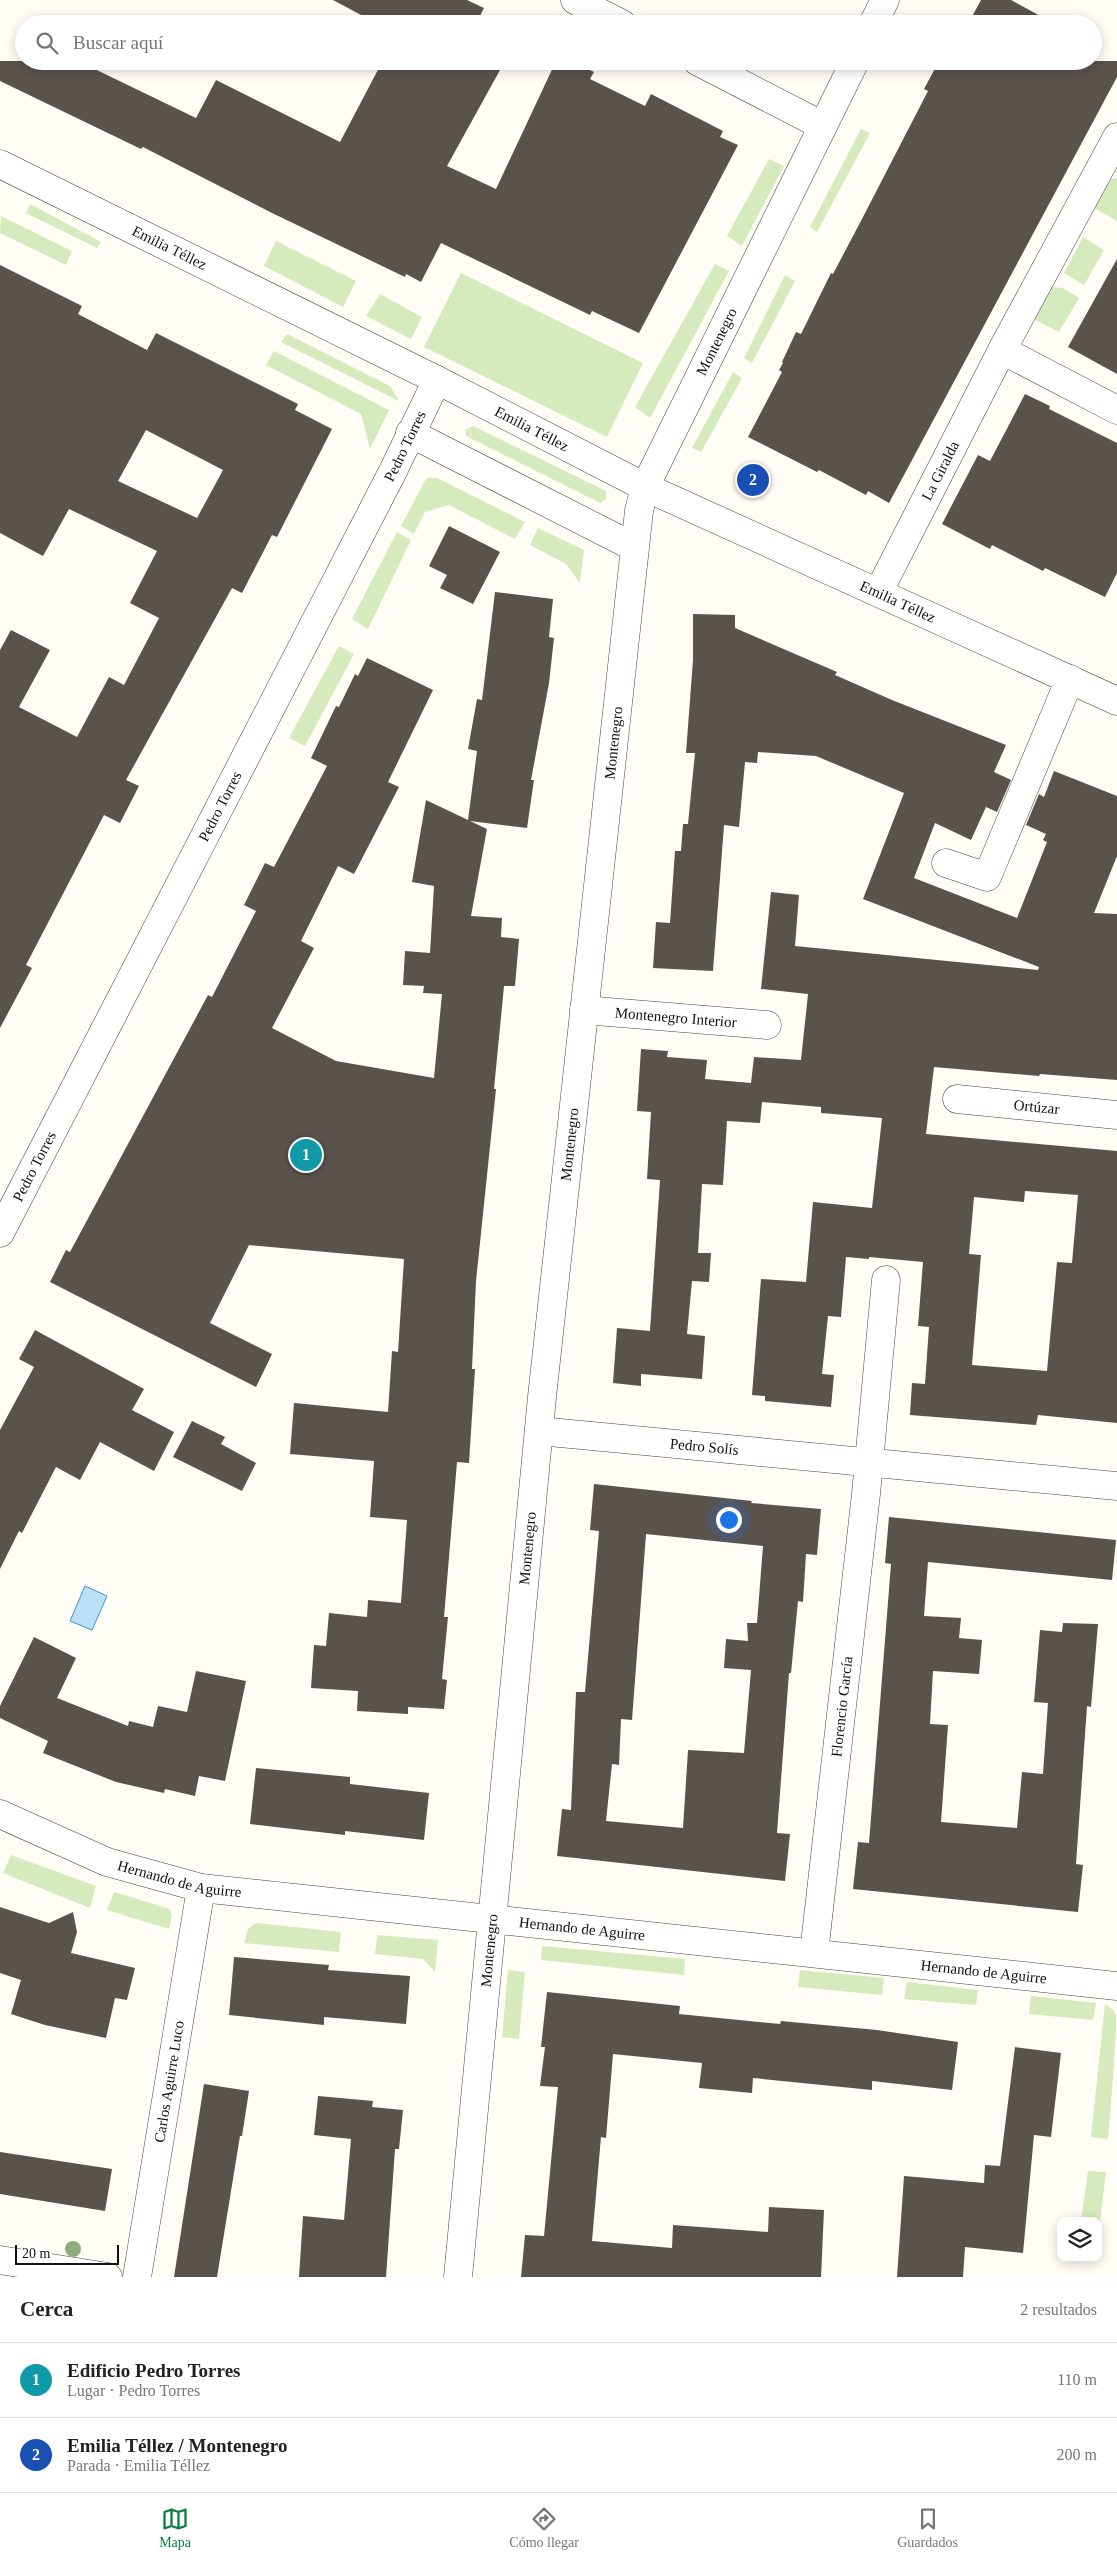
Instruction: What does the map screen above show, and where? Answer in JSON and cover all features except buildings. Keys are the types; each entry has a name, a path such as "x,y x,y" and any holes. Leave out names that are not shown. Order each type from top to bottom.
{"street":[{"path":"575,0 604,15"},
{"path":"878,15 885,0"},
{"path":"714,70 823,126"},
{"name":"Montenegro","path":"458,2277 494,1920 539,1430 634,547 645,487 851,70"},
{"name":"La Giralda","path":"879,591 1002,350 1110,165 1117,137"},
{"name":"Emilia Téllez","path":"0,164 437,380 645,487 879,591 1117,701"},
{"path":"1002,350 1117,410"},
{"name":"Pedro Torres","path":"0,1233 437,380"},
{"path":"410,433 634,547"},
{"path":"946,863 987,877 1070,679"},
{"name":"Montenegro Interior","path":"584,1010 767,1025"},
{"name":"Ortúzar","path":"957,1099 1117,1115"},
{"path":"869,1462 886,1280"},
{"name":"Pedro Solís","path":"539,1430 1117,1486"},
{"name":"Florencio García","path":"814,1953 869,1462"},
{"name":"Hernando de Aguirre","path":"0,1814 107,1862 201,1888 1117,1986"},
{"name":"Carlos Aguirre Luco","path":"137,2277 201,1888"},
{"path":"0,2260 108,2277"}],"green space":[{"path":"861,129 870,133 817,232 810,227"},
{"path":"769,159 784,166 742,246 727,236"},
{"path":"1117,178 1117,221 1094,208 1110,179"},
{"path":"30,204 101,242 97,248 26,213"},
{"path":"1,216 72,251 66,265 0,233"},
{"path":"1083,237 1104,250 1084,285 1064,273"},
{"path":"276,241 356,281 343,307 264,266"},
{"path":"715,264 729,271 650,418 635,407"},
{"path":"461,273 643,363 607,437 424,347"},
{"path":"785,275 795,281 752,363 744,358"},
{"path":"1052,287 1063,288 1079,298 1059,332 1033,319"},
{"path":"380,294 422,317 411,339 366,316"},
{"path":"287,334 390,386 399,401 281,342"},
{"path":"274,351 389,410 370,449 361,414 266,365"},
{"path":"733,372 742,378 701,452 692,448"},
{"path":"473,426 606,491 606,499 600,503 466,436 465,430"},
{"path":"437,478 525,522 515,539 449,505 425,512 414,534 401,526 426,479"},
{"path":"538,528 584,550 580,583 566,564 530,545"},
{"path":"397,532 411,540 368,629 352,619"},
{"path":"339,646 354,654 305,746 289,738"},
{"path":"11,1855 96,1886 90,1908 3,1873"},
{"path":"114,1892 170,1909 172,1917 169,1929 107,1910"},
{"path":"256,1923 341,1932 339,1952 244,1943 248,1929"},
{"path":"377,1935 438,1940 435,1972 423,1959 375,1954"},
{"path":"542,1946 685,1959 684,1975 541,1960"},
{"path":"508,1970 525,1972 519,2039 502,2037"},
{"path":"800,1970 884,1978 882,1995 798,1987"},
{"path":"907,1982 978,1990 976,2005 904,1999"},
{"path":"1031,1996 1096,2003 1093,2020 1029,2014"},
{"path":"1105,2004 1116,2015 1108,2139 1091,2137"},
{"path":"1088,2171 1106,2172 1101,2217 1082,2217"}],"water":[{"path":"85,1586 107,1596 92,1630 70,1621"}],"place":[{"name":"Emilia Téllez / Montenegro","path":"753,480"},
{"name":"Edificio Pedro Torres","path":"306,1155"}]}
